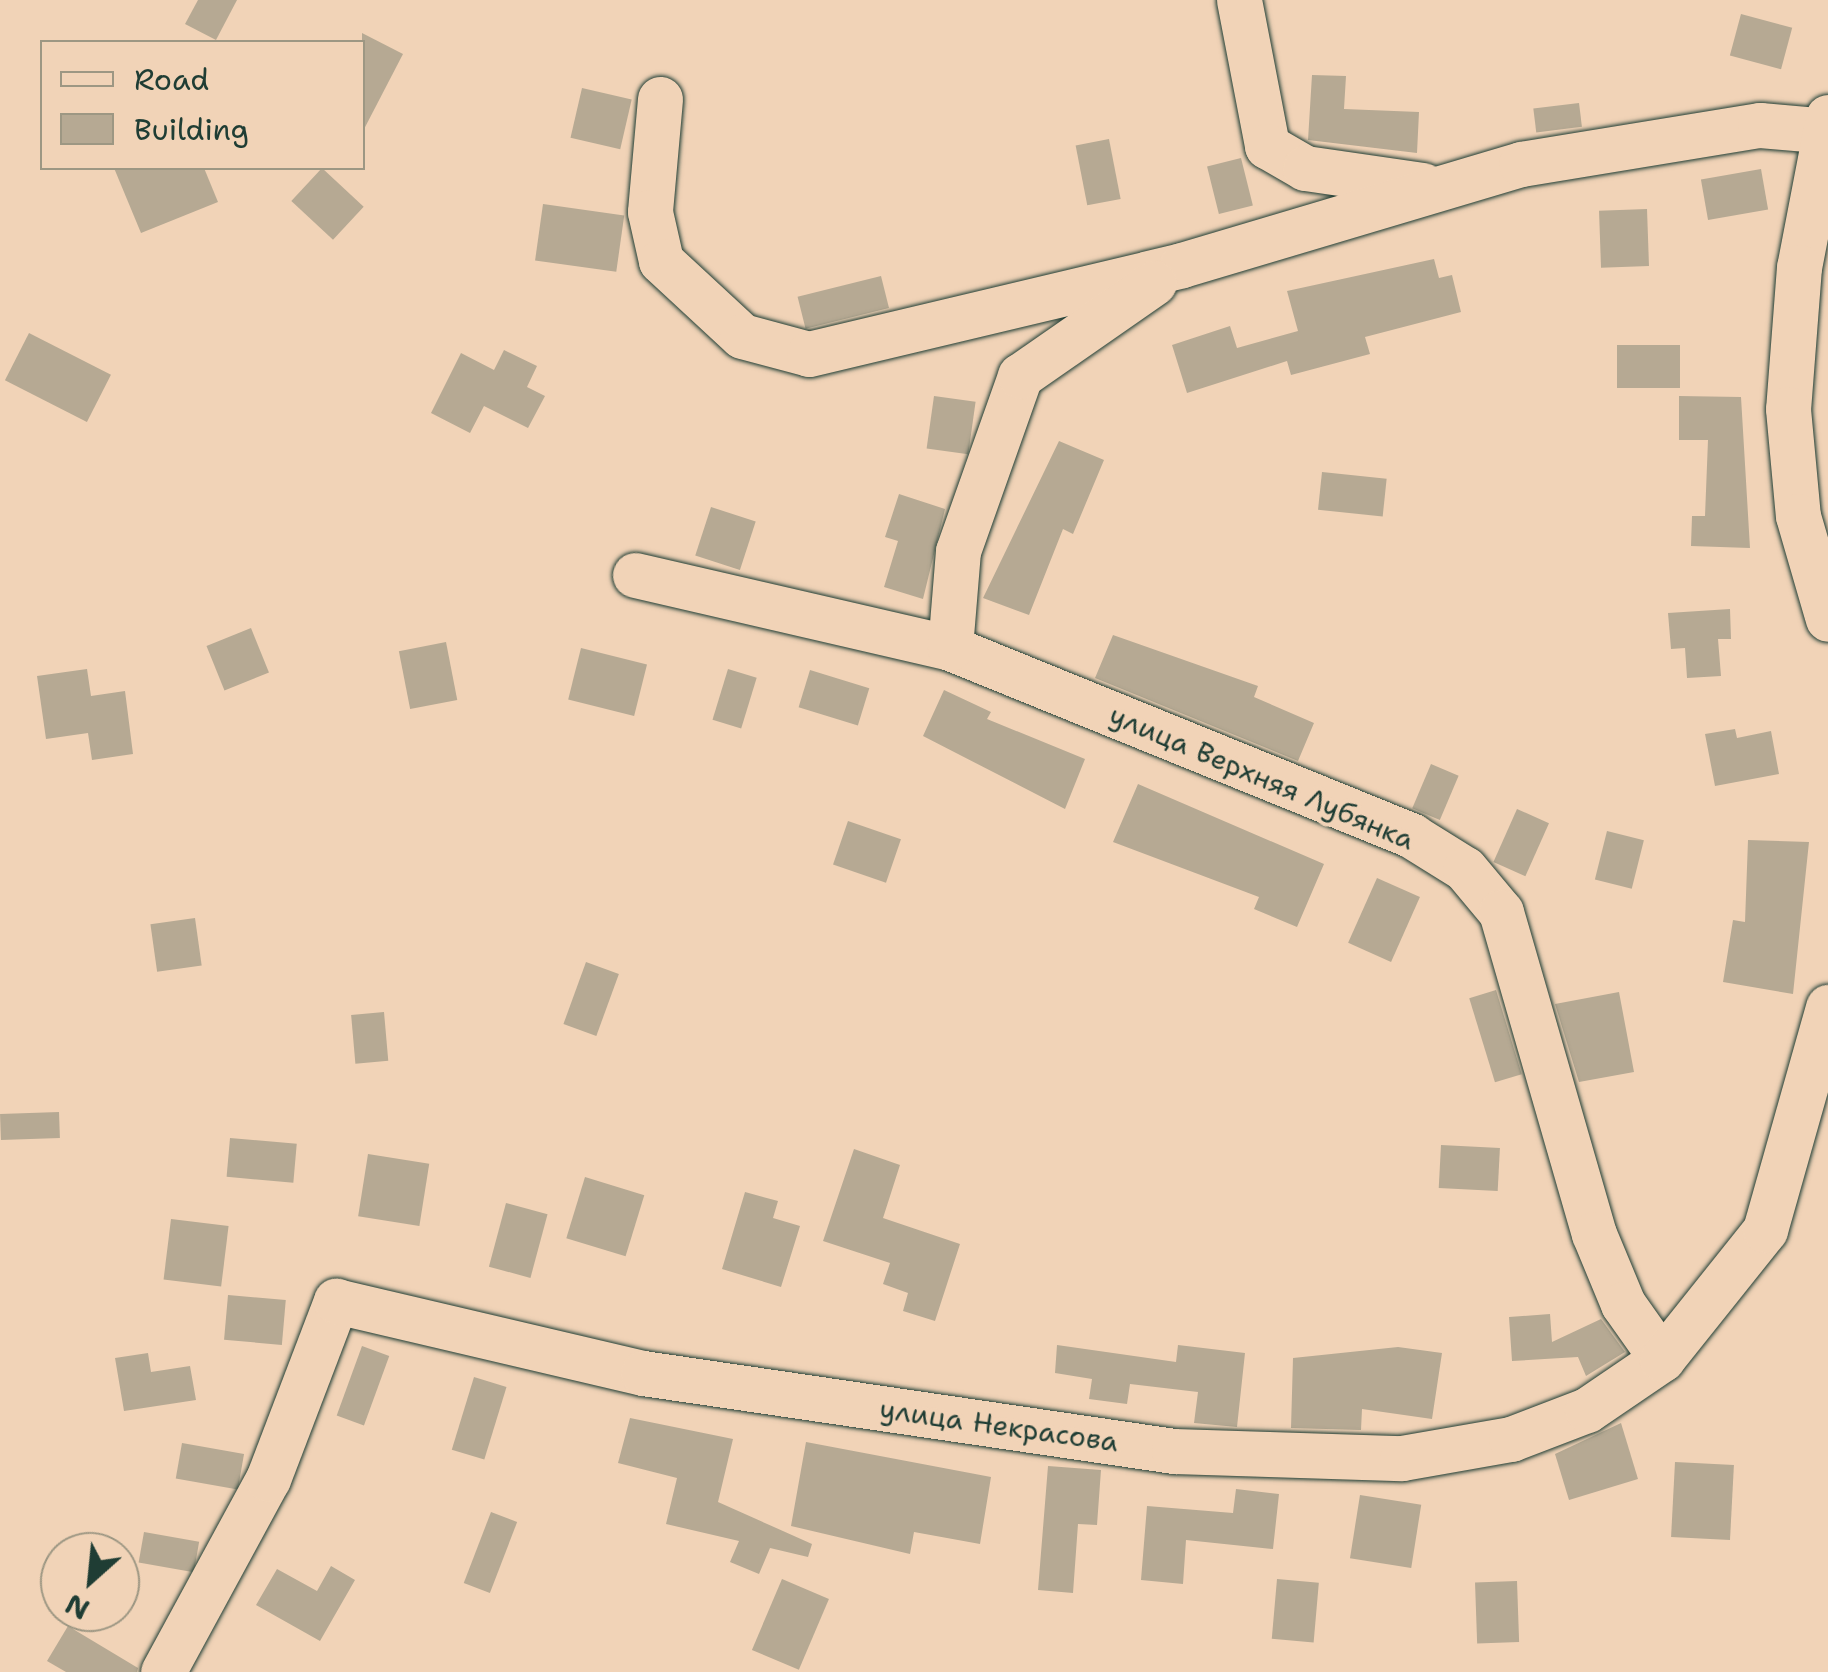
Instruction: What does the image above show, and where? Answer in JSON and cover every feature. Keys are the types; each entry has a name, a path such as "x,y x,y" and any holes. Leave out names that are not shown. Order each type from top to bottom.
{"street":[{"path":"1239,0 1259,128 1278,157 1433,187"},
{"path":"660,99 650,212 662,261 742,336 776,350 809,354 1182,265 1433,187 1760,125 1827,126 1800,267 1788,409 1798,516 1828,619"},
{"path":"950,648 958,551 1020,376 1182,265"},
{"name":"улица Верхняя Лубянка","path":"636,575 950,648 1412,836 1465,869 1501,912 1594,1234 1623,1304 1662,1359"},
{"name":"улица Некрасова","path":"163,1672 268,1480 336,1301 643,1373 1174,1450 1350,1462 1511,1439 1588,1410 1662,1359 1765,1230 1826,1021"}],"building":[{"path":"198,0 237,0 216,40 185,24"},
{"path":"1741,14 1792,28 1781,69 1730,56"},
{"path":"362,33 403,54 365,127 365,40"},
{"path":"1312,75 1346,76 1344,109 1419,112 1417,153 1308,140"},
{"path":"582,88 632,99 620,149 571,138"},
{"path":"1579,103 1582,127 1536,132 1533,109"},
{"path":"1109,139 1121,199 1087,205 1076,145"},
{"path":"1241,158 1253,206 1219,214 1207,166"},
{"path":"1761,169 1768,209 1708,220 1701,180"},
{"path":"115,170 205,170 218,202 141,233"},
{"path":"320,170 364,207 333,240 291,201"},
{"path":"543,204 624,215 616,272 535,260"},
{"path":"1647,209 1649,266 1601,268 1599,211"},
{"path":"1434,259 1439,278 1452,275 1461,312 1365,337 1370,354 1291,375 1287,361 1187,393 1172,345 1230,326 1237,348 1298,331 1287,291"},
{"path":"881,276 889,308 806,329 798,297"},
{"path":"29,333 111,375 87,422 5,380"},
{"path":"1617,345 1680,345 1680,388 1617,388"},
{"path":"504,350 537,366 527,387 545,396 528,428 484,406 470,433 431,413 461,353 494,370"},
{"path":"934,396 976,402 968,454 927,448"},
{"path":"1679,396 1741,397 1750,548 1691,546 1692,516 1705,516 1708,440 1679,440"},
{"path":"1059,441 1104,460 1073,534 1063,529 1029,615 983,598"},
{"path":"1322,472 1387,479 1383,517 1318,510"},
{"path":"899,494 945,509 923,599 884,587 898,541 885,537"},
{"path":"711,507 756,522 740,570 695,556"},
{"path":"1730,609 1731,639 1718,639 1721,676 1687,678 1685,648 1671,649 1668,613"},
{"path":"251,628 269,673 224,690 206,646"},
{"path":"1113,635 1258,686 1254,697 1314,723 1298,761 1095,678"},
{"path":"446,642 457,700 410,709 399,651"},
{"path":"581,648 647,664 634,716 568,699"},
{"path":"87,669 91,696 125,691 133,754 92,760 88,733 46,739 37,676"},
{"path":"728,669 757,678 741,728 713,720"},
{"path":"810,670 869,688 858,725 799,707"},
{"path":"944,690 991,712 987,719 1085,759 1065,809 923,736"},
{"path":"1735,729 1737,738 1771,731 1779,774 1715,786 1705,734"},
{"path":"1431,764 1459,776 1440,820 1412,808"},
{"path":"1138,784 1324,864 1297,927 1254,909 1259,897 1113,842"},
{"path":"1517,809 1549,823 1525,876 1493,862"},
{"path":"848,821 901,839 886,883 833,864"},
{"path":"1607,831 1644,840 1632,889 1595,880"},
{"path":"1748,840 1809,842 1793,994 1723,982 1733,920 1745,922"},
{"path":"1377,878 1420,897 1391,962 1348,943"},
{"path":"195,918 202,966 157,972 150,924"},
{"path":"586,962 619,974 596,1036 563,1024"},
{"path":"1496,990 1522,1074 1495,1082 1469,998"},
{"path":"1619,992 1634,1072 1579,1082 1555,1004"},
{"path":"384,1012 388,1061 355,1064 351,1015"},
{"path":"59,1112 60,1138 1,1140 0,1114"},
{"path":"230,1138 297,1144 293,1183 227,1177"},
{"path":"1441,1145 1500,1148 1498,1191 1439,1188"},
{"path":"854,1149 900,1165 883,1218 960,1244 935,1321 903,1311 908,1293 883,1284 890,1263 823,1241"},
{"path":"368,1154 429,1164 419,1226 358,1216"},
{"path":"585,1177 644,1195 626,1256 566,1238"},
{"path":"745,1192 778,1201 773,1218 800,1226 781,1287 722,1269"},
{"path":"506,1203 548,1214 530,1278 489,1267"},
{"path":"171,1219 229,1226 221,1287 164,1280"},
{"path":"228,1295 286,1300 282,1345 224,1340"},
{"path":"1550,1314 1552,1342 1601,1319 1625,1352 1586,1376 1578,1357 1512,1361 1509,1317"},
{"path":"1057,1345 1176,1362 1178,1345 1245,1353 1237,1427 1194,1423 1198,1392 1130,1384 1127,1404 1089,1399 1092,1379 1055,1373"},
{"path":"362,1346 389,1356 364,1425 337,1416"},
{"path":"1398,1347 1442,1353 1432,1419 1362,1409 1361,1430 1291,1428 1293,1358"},
{"path":"148,1353 151,1372 190,1366 196,1400 124,1411 115,1358"},
{"path":"474,1377 507,1387 484,1460 452,1450"},
{"path":"630,1418 733,1439 718,1502 812,1544 808,1557 770,1548 759,1574 730,1562 739,1541 666,1524 677,1478 618,1463"},
{"path":"1621,1423 1638,1479 1569,1500 1555,1454"},
{"path":"806,1442 991,1477 980,1544 914,1532 910,1554 791,1526"},
{"path":"182,1443 244,1454 238,1489 176,1478"},
{"path":"1675,1462 1734,1465 1730,1540 1671,1537"},
{"path":"1048,1466 1101,1470 1097,1525 1078,1524 1073,1593 1038,1590"},
{"path":"1236,1489 1279,1494 1273,1549 1186,1540 1183,1584 1141,1580 1147,1506 1233,1513"},
{"path":"1360,1495 1421,1505 1411,1568 1350,1558"},
{"path":"491,1512 517,1522 490,1593 464,1583"},
{"path":"144,1532 199,1542 194,1572 140,1563"},
{"path":"331,1566 355,1580 320,1641 256,1605 277,1569 317,1591"},
{"path":"782,1579 829,1599 799,1670 752,1650"},
{"path":"1277,1579 1319,1583 1314,1642 1272,1639"},
{"path":"1517,1581 1519,1642 1477,1643 1475,1582"},
{"path":"64,1632 78,1632 138,1668 137,1672 66,1672 47,1661"}]}
